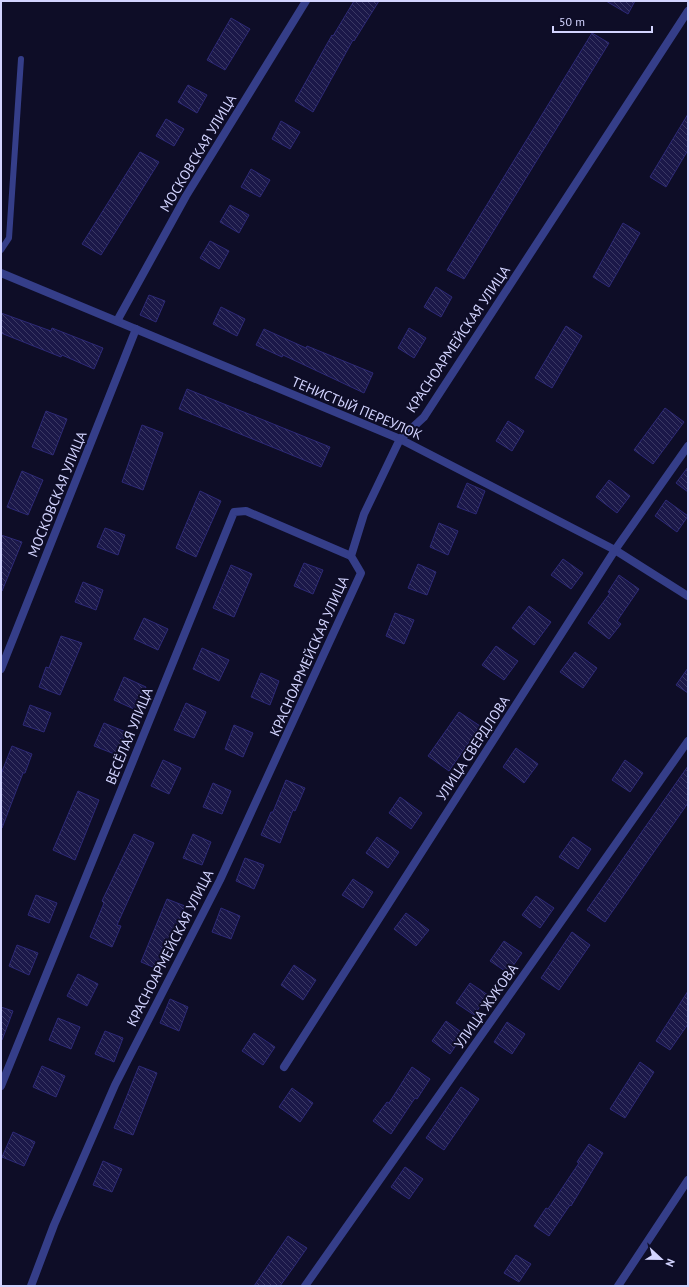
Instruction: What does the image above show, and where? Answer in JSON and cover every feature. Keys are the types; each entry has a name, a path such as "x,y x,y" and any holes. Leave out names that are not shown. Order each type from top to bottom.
{"street":[{"name":"МОСКОВСКАЯ УЛИЦА","path":"117,321 186,196 306,1"},
{"name":"КРАСНОАРМЕЙСКАЯ УЛИЦА","path":"31,1286 54,1225 115,1085 220,880 361,573 351,556 364,514 400,439 424,417 688,11"},
{"name":"ТЕНИСТЫЙ ПЕРЕУЛОК","path":"1,272 400,439 616,550 688,596"},
{"name":"МОСКОВСКАЯ УЛИЦА","path":"1,669 136,329"},
{"name":"УЛИЦА СВЕРДЛОВА","path":"284,1067 616,550 688,446"},
{"name":"ВЕСЁЛАЯ УЛИЦА","path":"1,1086 234,512 246,511 351,556"},
{"name":"УЛИЦА ЖУКОВА","path":"305,1286 688,742"},
{"path":"618,1286 688,1180"}],"lane":[{"path":"1,250 9,238 21,59"}],"building":[{"path":"354,1 379,1 354,41 353,40 313,112 295,101 332,35 333,36"},
{"path":"606,1 635,1 628,14"},
{"path":"231,18 250,29 225,70 207,60"},
{"path":"592,33 609,43 464,279 447,270"},
{"path":"188,85 207,95 197,113 178,102"},
{"path":"688,114 688,150 666,187 650,177"},
{"path":"166,119 184,129 174,146 156,136"},
{"path":"281,121 300,132 290,149 272,139"},
{"path":"140,152 159,162 101,255 82,244"},
{"path":"251,169 270,180 260,197 241,187"},
{"path":"230,205 249,215 239,233 220,222"},
{"path":"623,223 640,233 609,287 593,277"},
{"path":"210,241 229,251 219,269 200,258"},
{"path":"436,287 452,297 441,317 424,307"},
{"path":"149,295 165,301 156,322 140,315"},
{"path":"221,307 245,319 237,336 213,324"},
{"path":"1,313 51,331 52,328 103,348 94,369 62,355 61,357 1,333"},
{"path":"566,326 582,336 552,388 535,378"},
{"path":"409,328 426,338 414,358 398,348"},
{"path":"264,329 306,348 307,346 373,373 364,393 283,355 282,357 256,345"},
{"path":"187,389 330,447 321,467 179,409"},
{"path":"665,408 684,422 653,464 634,450"},
{"path":"46,411 67,419 53,455 32,447"},
{"path":"508,421 524,431 512,451 496,441"},
{"path":"142,425 163,433 143,490 122,482"},
{"path":"688,467 688,492 676,483"},
{"path":"22,471 43,480 28,515 7,507"},
{"path":"609,480 630,496 617,513 596,497"},
{"path":"467,483 485,491 476,514 457,507"},
{"path":"200,491 221,501 196,557 176,548"},
{"path":"666,500 688,516 677,532 655,516"},
{"path":"439,523 458,531 448,555 430,547"},
{"path":"105,528 125,535 118,555 97,547"},
{"path":"1,535 22,542 2,591 1,591"},
{"path":"563,559 583,573 571,589 551,575"},
{"path":"304,563 323,570 313,594 294,586"},
{"path":"418,564 436,572 427,595 408,588"},
{"path":"231,565 252,574 234,617 213,608"},
{"path":"619,575 639,589 617,621 621,624 609,639 588,623 610,593 608,592"},
{"path":"83,582 103,590 96,610 75,602"},
{"path":"529,606 551,622 534,645 512,628"},
{"path":"395,613 414,620 404,644 386,636"},
{"path":"144,618 168,629 158,650 134,639"},
{"path":"61,636 82,643 60,695 39,687 46,667 49,668"},
{"path":"496,646 518,661 504,680 482,665"},
{"path":"202,648 229,660 219,681 193,669"},
{"path":"575,652 597,668 583,688 560,672"},
{"path":"688,668 688,693 676,685"},
{"path":"261,673 279,681 270,705 251,697"},
{"path":"124,677 146,687 136,710 114,700"},
{"path":"186,703 206,712 194,738 174,730"},
{"path":"30,705 51,713 44,732 23,725"},
{"path":"459,712 480,726 449,771 428,756"},
{"path":"104,723 126,732 117,755 94,746"},
{"path":"234,725 253,733 243,757 225,749"},
{"path":"12,746 32,754 25,773 23,773 2,828 1,774"},
{"path":"516,748 538,764 524,783 503,767"},
{"path":"163,760 181,768 169,794 151,786"},
{"path":"625,760 643,773 630,792 612,780"},
{"path":"688,766 688,803 605,922 587,910"},
{"path":"286,780 305,788 295,811 293,810 280,843 261,835 271,812 273,812"},
{"path":"213,783 231,791 222,814 203,807"},
{"path":"78,791 99,800 75,860 53,850"},
{"path":"400,797 422,813 411,829 389,813"},
{"path":"134,834 154,843 117,925 121,926 112,947 90,937 104,903 102,901"},
{"path":"193,834 211,842 202,865 183,858"},
{"path":"377,837 399,852 388,868 366,853"},
{"path":"573,837 591,849 578,869 559,857"},
{"path":"245,858 264,865 254,889 236,881"},
{"path":"353,879 373,892 363,908 342,895"},
{"path":"36,895 57,903 49,923 28,915"},
{"path":"536,896 554,908 540,928 522,915"},
{"path":"167,899 185,906 160,970 141,962"},
{"path":"221,908 240,916 231,939 212,932"},
{"path":"406,913 429,930 416,946 394,929"},
{"path":"572,932 590,945 559,990 541,978"},
{"path":"504,941 522,953 508,973 490,961"},
{"path":"17,945 38,953 29,975 9,966"},
{"path":"294,965 316,980 303,1000 281,985"},
{"path":"78,974 98,984 87,1006 67,996"},
{"path":"470,983 488,995 474,1015 456,1003"},
{"path":"688,991 688,1024 670,1050 656,1041"},
{"path":"170,999 188,1007 179,1031 160,1023"},
{"path":"1,1007 13,1011 2,1040 1,1040"},
{"path":"58,1018 80,1027 71,1049 49,1040"},
{"path":"446,1021 464,1034 450,1054 432,1041"},
{"path":"507,1022 525,1034 512,1054 494,1042"},
{"path":"105,1031 123,1038 114,1062 95,1054"},
{"path":"254,1033 275,1047 263,1065 242,1051"},
{"path":"640,1062 654,1072 625,1118 610,1109"},
{"path":"42,1066 65,1076 56,1097 33,1087"},
{"path":"139,1066 157,1073 133,1135 114,1128"},
{"path":"412,1067 430,1079 417,1099 415,1098 391,1134 373,1121 387,1102 389,1103"},
{"path":"461,1087 479,1099 444,1150 426,1138"},
{"path":"292,1088 313,1103 300,1122 279,1107"},
{"path":"13,1132 35,1142 24,1166 2,1157"},
{"path":"589,1144 603,1153 571,1206 570,1205 549,1236 534,1226 546,1208 548,1209 579,1163 577,1162"},
{"path":"103,1161 122,1169 112,1192 93,1185"},
{"path":"405,1167 423,1179 409,1199 391,1187"},
{"path":"288,1236 307,1248 280,1286 254,1286"},
{"path":"516,1255 531,1264 519,1282 504,1273"}]}
